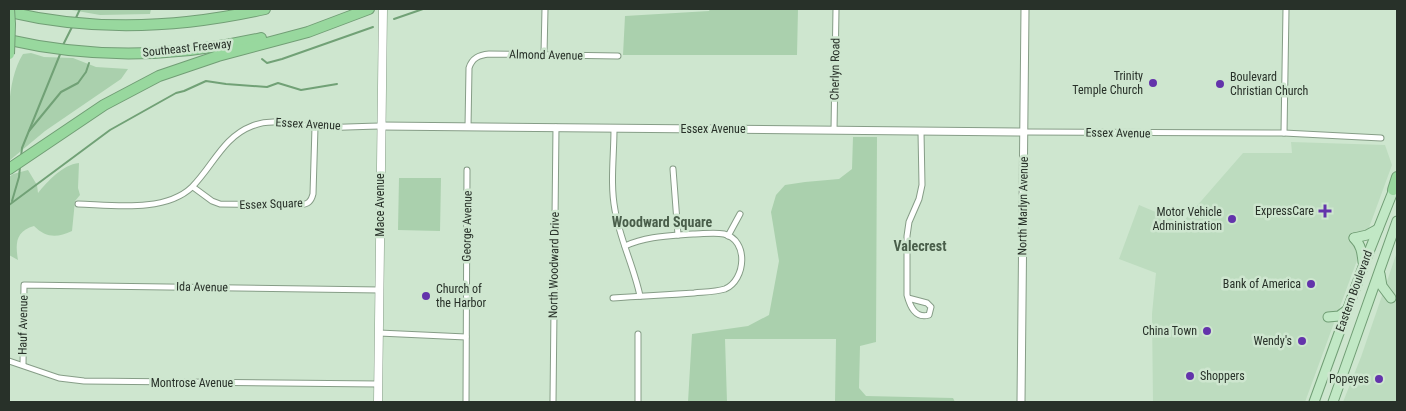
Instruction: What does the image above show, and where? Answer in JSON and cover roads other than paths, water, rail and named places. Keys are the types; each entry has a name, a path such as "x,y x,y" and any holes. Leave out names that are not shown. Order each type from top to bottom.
{"highway":[{"name":"Southeast Freeway","path":"9,10 52,21 137,26 191,22 265,9"},
{"name":"Southeast Freeway","path":"9,40 40,47 83,52 166,52 223,46 307,26 361,9"},
{"path":"9,169 104,105 159,76 218,56 308,32 369,9"},
{"path":"9,10 9,54"},
{"path":"1395,186 1397,177"}],"main road":[{"name":"Mace Avenue","path":"378,402 383,9"},
{"name":"Eastern Boulevard","path":"1314,402 1363,267 1395,186"},
{"name":"Eastern Boulevard","path":"1333,402 1397,225"},
{"path":"1363,267 1362,250 1354,238 1368,235 1378,229"},
{"path":"1368,306 1378,298 1391,298 1382,286 1379,272"},
{"path":"1328,317 1344,314 1348,308"}],"street":[{"path":"544,54 545,9"},
{"name":"Cherlyn Road","path":"834,130 836,9"},
{"name":"North Marlyn Avenue","path":"1021,402 1025,9"},
{"path":"1284,133 1286,9"},
{"name":"Almond Avenue","path":"468,127 470,68 476,58 489,54 618,56"},
{"name":"Essex Avenue","path":"78,204 152,205 172,199 192,186 228,141 247,128 263,122 315,127 1284,133 1381,138"},
{"name":"Essex Square","path":"192,186 212,201 220,204 308,204 313,194 315,127"},
{"name":"North Woodward Drive","path":"553,402 556,127"},
{"path":"614,129 614,201 618,226 635,274 640,296"},
{"path":"908,298 927,303 931,306 929,315 918,315 912,308 908,298 907,236 909,222 919,199 922,185 921,132"},
{"path":"673,169 678,235"},
{"name":"George Avenue","path":"466,402 467,170"},
{"path":"728,236 740,214"},
{"path":"614,298 724,289 730,286 739,273 742,261 738,246 728,236 717,234 650,238 625,246"},
{"name":"Ida Avenue","path":"24,285 380,290"},
{"name":"Hauf Avenue","path":"22,365 24,285"},
{"path":"379,333 466,337"},
{"path":"638,334 638,402"},
{"name":"Montrose Avenue","path":"9,360 59,378 84,382 378,384"}],"waterway":[{"path":"75,20 80,9"},
{"path":"394,19 423,9"},
{"path":"63,45 72,27"},
{"path":"262,59 267,63 282,59 373,27"},
{"path":"21,157 22,148 61,52"},
{"path":"29,131 61,92 78,83 86,72 89,63"},
{"path":"9,205 110,130 176,93 206,81 267,87 278,83 301,90 337,84"},
{"path":"12,201 20,167"}],"place":[{"name":"Trinity Temple Church","path":"1153,83"},
{"name":"Boulevard Christian Church","path":"1220,84"},
{"name":"ExpressCare","path":"1325,211"},
{"name":"Motor Vehicle Administration","path":"1232,219"},
{"name":"Bank of America","path":"1311,284"},
{"name":"Church of the Harbor","path":"426,296"},
{"name":"China Town","path":"1207,331"},
{"name":"Wendy's","path":"1302,341"},
{"name":"Shoppers","path":"1190,376"},
{"name":"Popeyes","path":"1379,379"}],"district":[{"name":"Woodward Square","path":"662,222"},
{"name":"Valecrest","path":"920,246"}]}
